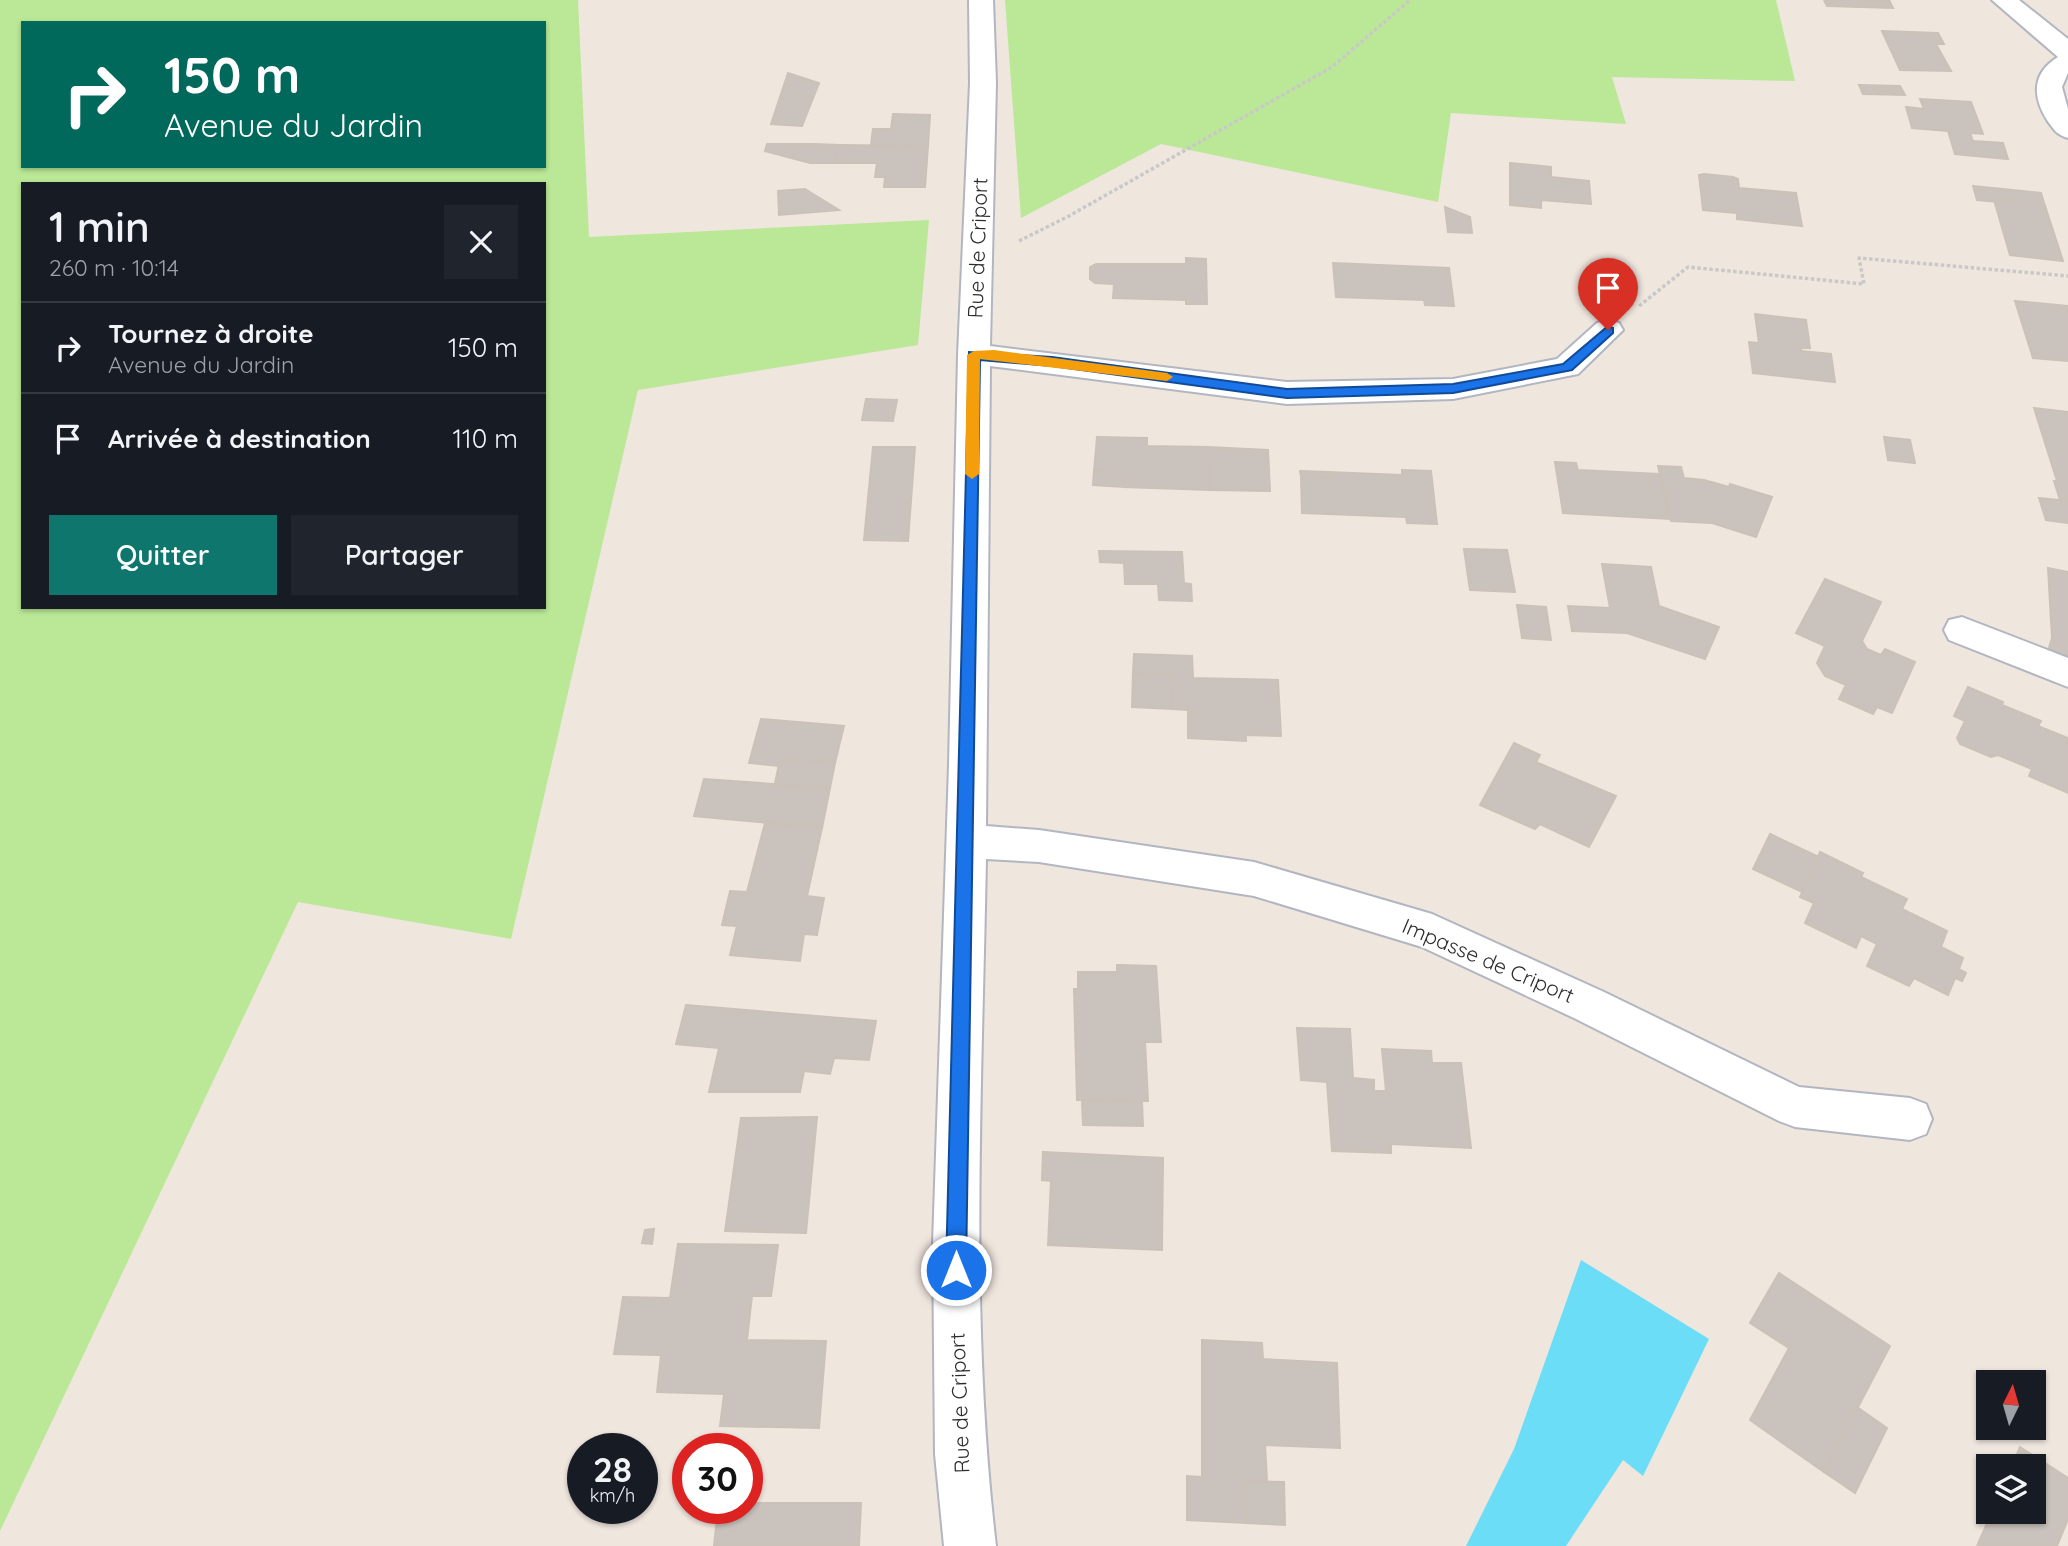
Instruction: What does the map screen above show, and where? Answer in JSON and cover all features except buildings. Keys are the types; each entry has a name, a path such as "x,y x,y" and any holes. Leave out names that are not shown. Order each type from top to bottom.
{"street":[{"name":"Rue de Criport","path":"970,1546 960,1454 956,1244 974,355 983,83 981,0"},
{"path":"2004,0 2068,52"},
{"path":"2068,62 2054,72 2049,92 2059,119 2068,130"},
{"path":"974,355 1052,362 1287,393 1453,389 1567,367 1608,330"},
{"path":"1962,630 2068,673"},
{"name":"Impasse de Criport","path":"966,841 1039,846 1255,879 1432,932 1589,1005 1795,1107 1910,1119"}],"path":[{"path":"978,262 1069,216 1332,67 1410,0"},
{"path":"1608,330 1688,267 1864,284 1859,258 2068,276"}],"green space":[{"path":"0,0 578,0 589,237 929,220 918,345 638,390 511,939 298,902 0,1531"},
{"path":"1005,0 1776,0 1795,81 1612,77 1626,124 1451,113 1438,202 1161,144 1021,218"}],"water":[{"path":"1581,1260 1709,1339 1643,1476 1623,1460 1566,1546 1466,1546 1514,1449"}],"slow traffic":[{"path":"972,474 974,355 994,355 1167,377"}],"route":[{"path":"956,1270 974,355 1052,362 1287,393 1453,389 1567,367 1608,330"}]}
